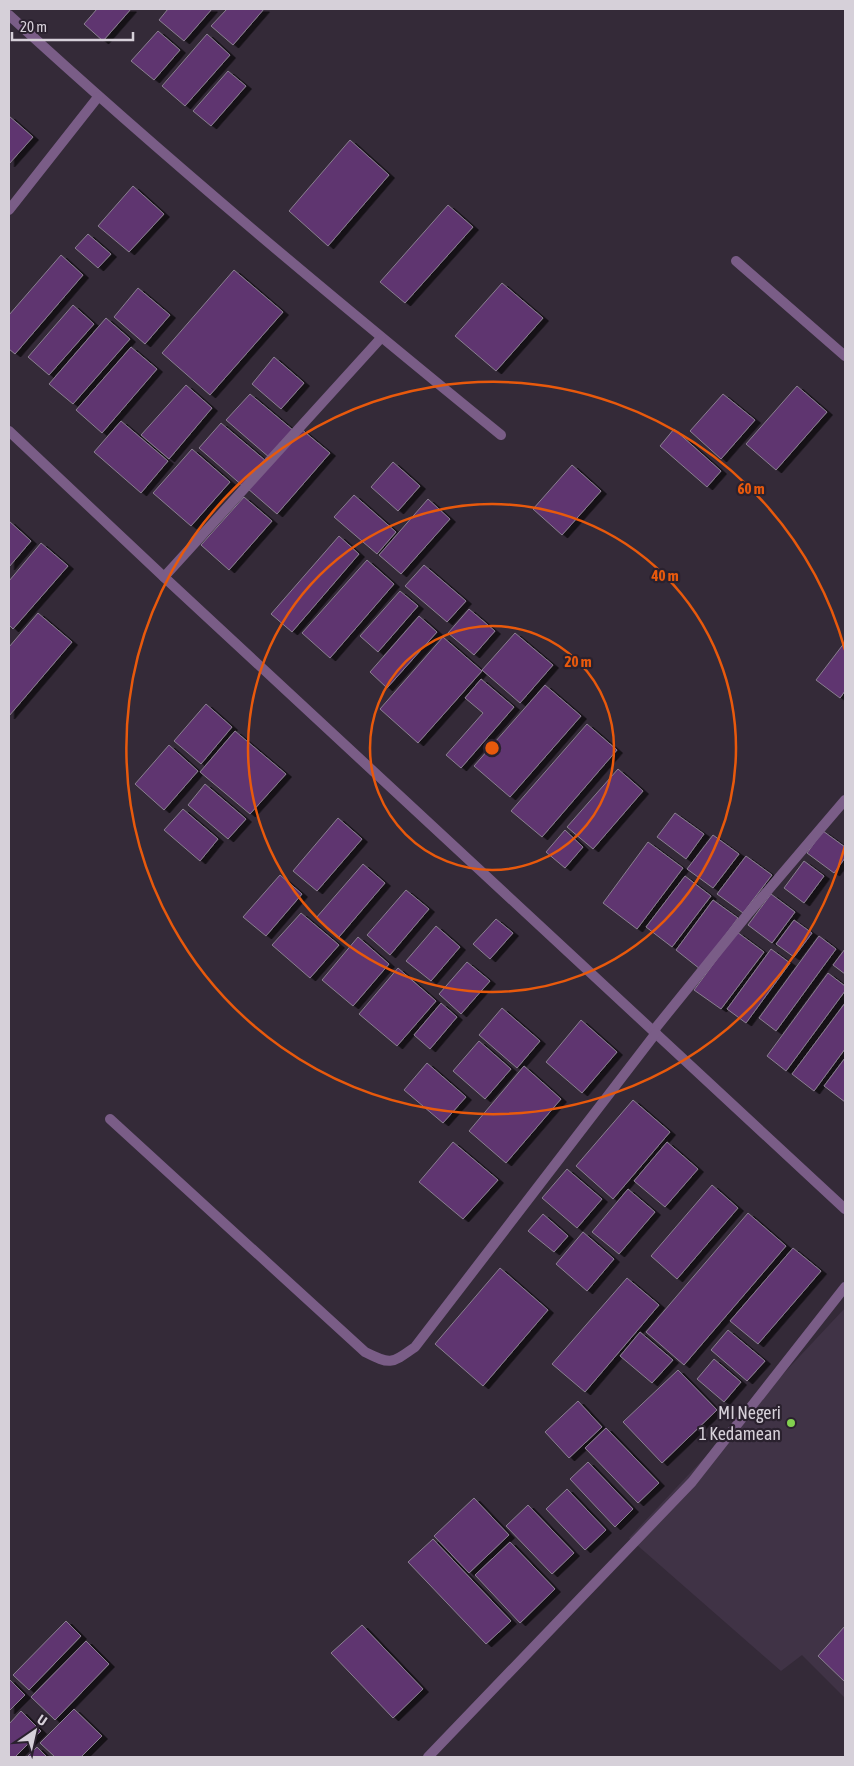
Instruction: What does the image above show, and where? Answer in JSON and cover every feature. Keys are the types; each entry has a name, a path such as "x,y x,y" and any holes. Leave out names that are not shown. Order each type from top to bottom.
{"street":[{"path":"9,15 98,97 381,338 501,436"},
{"path":"9,210 98,97"},
{"path":"736,261 845,356"},
{"path":"164,577 381,338"},
{"path":"9,430 164,577 845,1209"},
{"path":"110,1119 365,1352 384,1361 395,1361 415,1347 655,1032 753,908 845,800"},
{"path":"428,1757 692,1482 845,1287"}],"shaded area":[{"name":"MI Negeri 1 Kedamean","path":"845,1308 845,1698 802,1655 781,1671 629,1538"}],"building":[{"path":"97,9 131,9 103,41 84,24"},
{"path":"168,9 212,9 184,41 159,20"},
{"path":"227,9 264,9 233,45 211,26"},
{"path":"158,31 180,50 154,80 131,61"},
{"path":"207,34 230,55 185,106 162,86"},
{"path":"228,71 246,86 211,126 193,111"},
{"path":"9,116 33,137 9,164"},
{"path":"350,140 389,175 328,246 289,211"},
{"path":"133,186 164,214 129,252 98,226"},
{"path":"448,205 473,227 405,303 380,282"},
{"path":"88,234 111,254 98,268 75,248"},
{"path":"61,255 83,275 15,354 9,349 9,315"},
{"path":"234,270 283,312 210,395 162,353"},
{"path":"502,283 543,318 496,371 455,336"},
{"path":"138,288 170,315 145,344 114,317"},
{"path":"73,305 94,324 49,375 28,357"},
{"path":"106,318 130,339 73,404 49,384"},
{"path":"131,347 157,369 102,433 76,410"},
{"path":"274,357 304,383 281,409 252,384"},
{"path":"186,385 212,408 169,459 141,435"},
{"path":"797,386 827,412 776,470 746,444"},
{"path":"250,394 294,431 270,458 226,420"},
{"path":"723,394 755,420 721,459 690,431"},
{"path":"121,421 168,461 141,493 94,452"},
{"path":"221,423 266,461 244,487 199,448"},
{"path":"300,428 330,453 277,514 247,488"},
{"path":"674,429 721,471 707,487 660,446"},
{"path":"192,449 230,482 191,526 153,493"},
{"path":"393,462 420,486 398,511 371,487"},
{"path":"572,465 601,491 562,535 533,509"},
{"path":"354,495 396,532 377,554 334,517"},
{"path":"244,497 272,521 229,570 201,545"},
{"path":"428,499 450,519 401,574 379,555"},
{"path":"9,521 31,541 9,567"},
{"path":"339,536 359,554 292,632 271,614"},
{"path":"41,543 68,566 13,629 9,625 9,581"},
{"path":"367,560 394,584 330,658 302,633"},
{"path":"424,565 466,601 447,622 405,586"},
{"path":"400,591 418,606 378,652 360,636"},
{"path":"469,609 495,631 474,655 448,633"},
{"path":"38,613 72,642 9,716 9,647"},
{"path":"419,616 437,632 387,688 370,672"},
{"path":"515,633 553,665 520,703 482,670"},
{"path":"443,637 482,671 418,743 380,709"},
{"path":"845,642 845,691 840,698 816,680"},
{"path":"481,679 514,707 461,768 446,755 483,713 465,698"},
{"path":"545,685 581,716 510,797 474,766"},
{"path":"206,704 232,727 201,764 174,741"},
{"path":"587,724 617,750 542,837 511,811"},
{"path":"235,731 286,774 250,814 200,772"},
{"path":"169,745 198,771 164,810 135,784"},
{"path":"618,769 643,791 593,849 567,827"},
{"path":"205,784 246,819 228,839 188,805"},
{"path":"183,809 218,839 200,861 164,830"},
{"path":"675,813 704,834 686,859 657,837"},
{"path":"338,818 362,839 317,891 293,871"},
{"path":"565,830 583,847 565,868 546,852"},
{"path":"823,831 845,847 845,858 834,873 807,853"},
{"path":"713,835 739,854 713,888 687,869"},
{"path":"648,842 683,868 637,929 603,903"},
{"path":"746,856 772,875 743,913 717,894"},
{"path":"804,861 824,876 804,903 784,888"},
{"path":"363,864 385,883 339,937 316,918"},
{"path":"280,875 302,894 266,936 243,917"},
{"path":"685,876 711,896 672,947 646,927"},
{"path":"406,890 429,909 390,955 367,935"},
{"path":"771,894 795,912 772,943 748,925"},
{"path":"713,900 738,918 700,969 676,950"},
{"path":"301,913 339,945 310,978 272,945"},
{"path":"496,919 513,933 490,959 473,944"},
{"path":"794,920 812,933 794,957 776,944"},
{"path":"436,926 460,947 431,981 406,961"},
{"path":"737,932 764,952 721,1009 694,990"},
{"path":"819,936 836,949 776,1031 759,1018"},
{"path":"358,937 389,964 353,1006 322,980"},
{"path":"771,949 790,963 746,1023 727,1009"},
{"path":"845,949 845,974 833,965"},
{"path":"467,962 490,981 461,1014 439,994"},
{"path":"398,968 436,1001 397,1046 359,1014"},
{"path":"828,973 845,986 845,991 786,1071 767,1056"},
{"path":"441,1003 457,1017 430,1049 414,1035"},
{"path":"845,1003 845,1049 814,1091 792,1074"},
{"path":"502,1008 540,1041 517,1068 479,1035"},
{"path":"581,1020 617,1052 582,1093 546,1062"},
{"path":"479,1041 511,1069 485,1099 453,1071"},
{"path":"845,1058 845,1102 824,1086"},
{"path":"427,1063 466,1097 443,1123 404,1090"},
{"path":"524,1066 561,1099 506,1163 469,1131"},
{"path":"633,1100 670,1132 613,1199 576,1166"},
{"path":"453,1142 498,1180 463,1219 419,1182"},
{"path":"667,1142 698,1169 665,1207 634,1181"},
{"path":"567,1169 602,1199 577,1228 542,1198"},
{"path":"712,1185 738,1208 677,1279 651,1256"},
{"path":"628,1189 655,1212 619,1254 592,1232"},
{"path":"748,1213 786,1246 684,1365 646,1332"},
{"path":"543,1214 568,1236 554,1252 528,1231"},
{"path":"583,1232 614,1259 587,1291 556,1264"},
{"path":"793,1248 821,1271 758,1344 730,1321"},
{"path":"500,1268 548,1310 483,1386 435,1344"},
{"path":"627,1278 659,1305 585,1392 552,1364"},
{"path":"728,1330 765,1361 747,1381 711,1350"},
{"path":"640,1332 673,1360 652,1383 620,1356"},
{"path":"714,1359 741,1382 724,1402 697,1379"},
{"path":"678,1370 717,1410 662,1463 623,1422"},
{"path":"578,1401 602,1427 569,1458 545,1432"},
{"path":"606,1428 659,1483 638,1503 585,1448"},
{"path":"588,1462 633,1509 615,1527 570,1479"},
{"path":"567,1489 606,1530 585,1550 546,1509"},
{"path":"474,1498 509,1535 469,1573 434,1536"},
{"path":"528,1505 574,1553 552,1574 506,1526"},
{"path":"433,1539 511,1621 486,1644 408,1562"},
{"path":"510,1542 555,1589 520,1623 475,1575"},
{"path":"66,1621 81,1636 29,1690 13,1675"},
{"path":"362,1625 423,1689 393,1718 331,1653"},
{"path":"845,1626 845,1682 818,1656"},
{"path":"86,1641 109,1664 55,1720 31,1697"},
{"path":"9,1679 25,1695 9,1711"},
{"path":"74,1709 102,1736 81,1757 55,1757 40,1743"},
{"path":"21,1711 41,1731 15,1757 9,1757 9,1724"},
{"path":"37,1747 47,1757 27,1757"}],"place":[{"name":"MI Negeri 1 Kedamean","path":"791,1423"}]}
